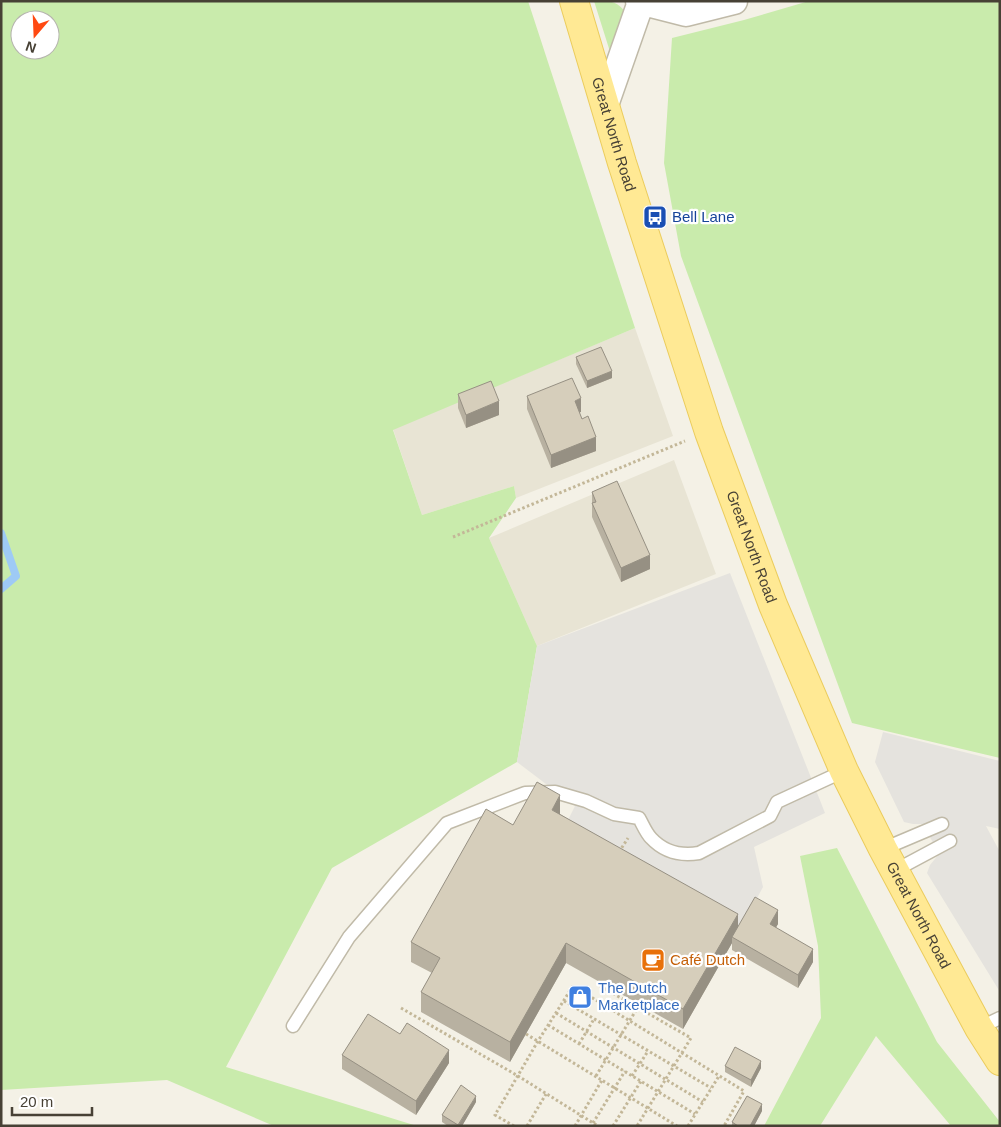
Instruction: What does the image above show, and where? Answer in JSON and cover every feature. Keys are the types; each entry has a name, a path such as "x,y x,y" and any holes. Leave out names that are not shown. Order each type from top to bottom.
{"main road":[{"name":"Great North Road","path":"574,1 622,163 709,432 773,605 844,771 888,860 989,1023 1000,1061"}],"street":[{"path":"605,105 640,1 686,13 734,1"}],"lane":[{"path":"293,1026 349,937 447,823 525,793 555,792 586,801 614,814 639,818 650,838 670,851 687,855 698,853 770,816 777,802 844,771"},
{"path":"888,860 942,824"},
{"path":"888,860 950,841"}],"path":[{"path":"453,537 709,432"},
{"path":"617,856 639,818"},
{"path":"514,1126 495,1114 573,986 744,1091 724,1126"},
{"path":"600,986 691,1038 637,1126"},
{"path":"564,1001 711,1088"},
{"path":"596,1076 638,1007"},
{"path":"401,1008 518,1076 598,1126"},
{"path":"556,1013 703,1102"},
{"path":"579,1044 594,1019"},
{"path":"548,1025 695,1114"},
{"path":"526,1034 678,1126"},
{"path":"632,1076 648,1051"},
{"path":"593,1123 625,1071"},
{"path":"688,1126 719,1076"},
{"path":"575,1126 602,1080"},
{"path":"613,1126 641,1081"},
{"path":"527,1126 546,1094"}],"shaded area":[{"path":"635,328 673,436 516,498 514,486 422,515 393,429"},
{"path":"674,460 716,574 537,646 489,538"},
{"path":"730,573 825,813 754,847 763,887 738,934 561,834 575,806 517,762 537,646"},
{"path":"883,732 1000,761 1000,829 986,826 1000,852 1000,992 927,873 930,865 939,854 923,824 904,822 875,762"}],"green space":[{"path":"1,1 528,1 635,328 393,430 422,515 514,486 516,498 489,538 537,646 517,762 332,868 226,1067 417,1126 274,1126 167,1080 1,1090"},
{"path":"594,1 616,3 626,13 612,58"},
{"path":"809,1 1000,1 1000,758 852,723 681,256 664,163 672,38"},
{"path":"837,848 937,1042 1000,1122 1000,1126 951,1126 876,1036 820,1126 764,1126 821,1018 818,946 800,856"}],"building":[{"path":"601,347 612,371 587,381 576,357"},
{"path":"572,378 581,398 575,401 582,419 588,416 596,437 551,455 527,396"},
{"path":"491,381 499,401 466,415 458,394"},
{"path":"617,481 650,555 621,568 592,503 596,502 592,492"},
{"path":"537,782 560,795 552,810 738,914 683,1009 566,943 510,1042 421,992 440,958 411,942 486,809 513,825"},
{"path":"755,897 778,910 770,924 813,949 798,975 732,937"},
{"path":"368,1014 400,1034 407,1023 449,1050 416,1101 342,1055"},
{"path":"735,1047 761,1061 751,1080 725,1066"},
{"path":"461,1085 476,1096 458,1125 442,1115"},
{"path":"747,1096 762,1104 750,1126 738,1126 732,1122"}],"waterway":[{"path":"1,533 16,576 1,589"}],"place":[{"name":"Bell Lane","path":"655,217"},
{"name":"Café Dutch","path":"653,960"},
{"name":"The Dutch Marketplace","path":"580,997"}]}
